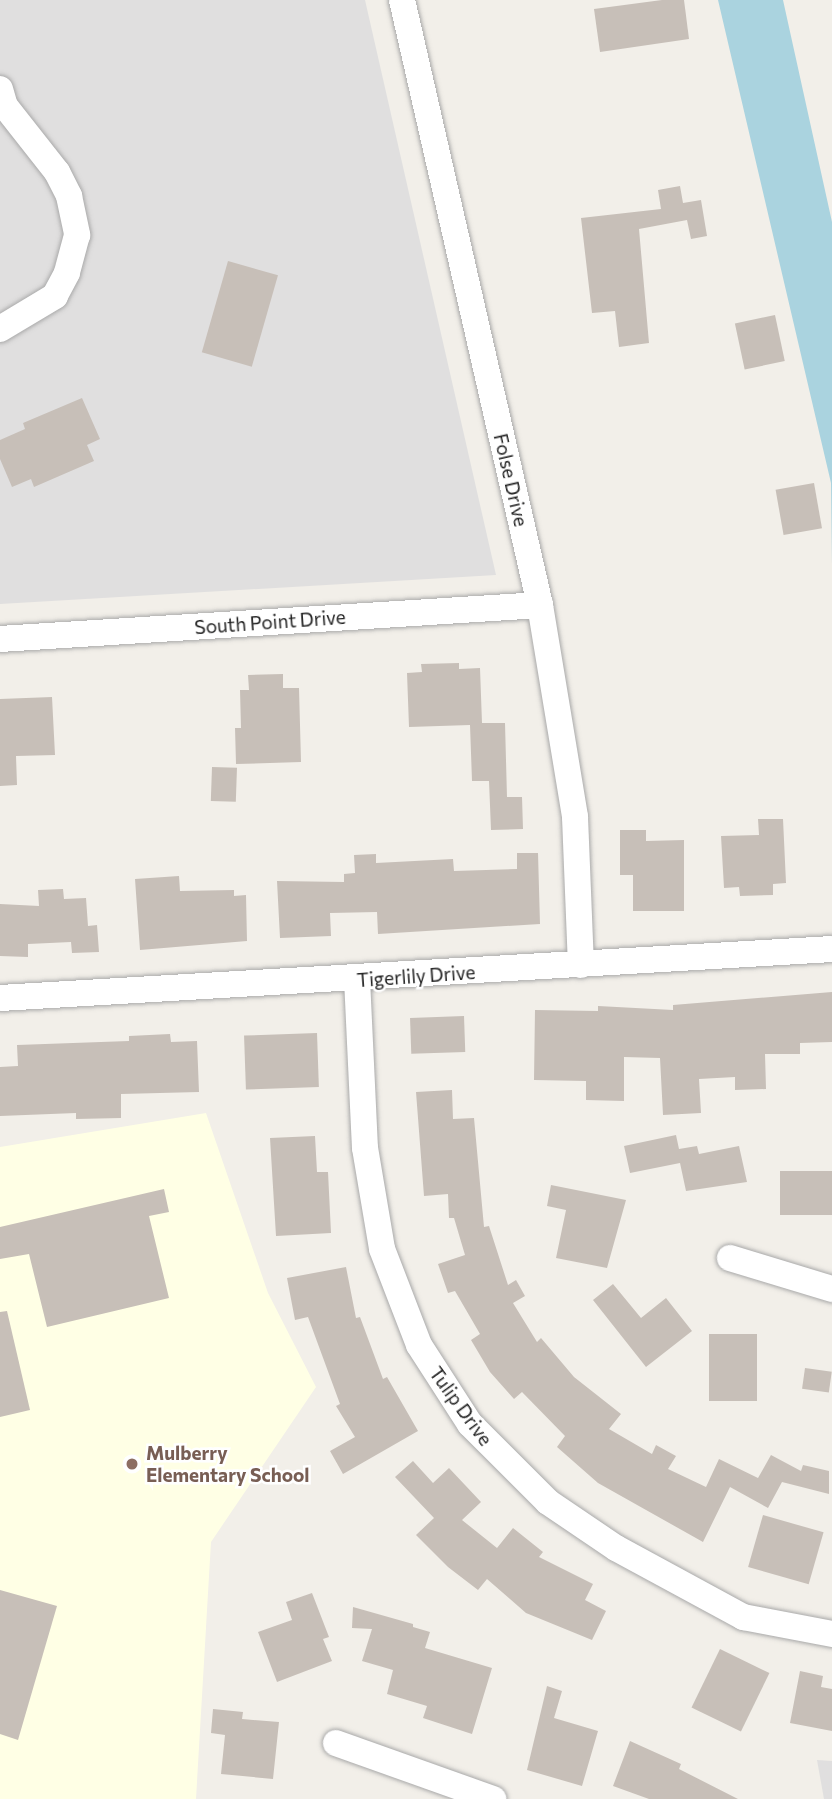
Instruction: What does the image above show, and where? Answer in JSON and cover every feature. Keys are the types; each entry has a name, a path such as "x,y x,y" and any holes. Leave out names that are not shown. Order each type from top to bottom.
{"street":[{"name":"Folse Drive","path":"402,0 540,605 575,817 581,965"},
{"path":"0,89 5,106 57,172 69,197 77,235 67,273 54,296 0,329"},
{"name":"South Point Drive","path":"0,639 540,605"},
{"name":"Tigerlily Drive","path":"0,998 832,949"},
{"name":"Tulip Drive","path":"357,979 365,1148 382,1249 419,1345 470,1424 548,1502 617,1548 743,1617 832,1634"},
{"path":"730,1258 832,1289"},
{"path":"336,1743 493,1799"}],"shaded area":[{"path":"0,0 365,0 496,575 0,604"},
{"name":"Mulberry Elementary School","path":"206,1113 268,1293 316,1387 211,1542 196,1799 0,1799 0,1147"},
{"path":"817,1760 832,1761 832,1799 824,1799"}],"water":[{"path":"718,0 783,0 832,222 832,565 831,483"}],"building":[{"path":"662,0 684,0 689,39 600,52 594,9"},
{"path":"680,186 683,203 701,200 707,236 691,239 687,220 639,229 649,343 619,347 615,311 592,313 581,218 661,209 658,190"},
{"path":"228,261 278,275 252,367 202,352"},
{"path":"775,315 785,361 745,369 735,324"},
{"path":"82,398 100,439 87,445 94,461 34,487 31,479 12,487 0,459 0,440 25,429 23,423"},
{"path":"814,483 822,528 784,535 776,490"},
{"path":"459,663 459,669 480,668 482,723 505,723 507,797 522,797 523,829 491,830 489,781 472,781 470,725 409,727 407,673 422,672 421,664"},
{"path":"283,674 283,688 299,688 301,762 236,764 235,728 241,728 240,690 249,690 248,675"},
{"path":"52,697 55,755 16,756 17,785 0,786 0,699"},
{"path":"212,767 237,768 236,802 211,801"},
{"path":"758,819 783,819 786,883 773,884 773,895 740,896 739,887 724,888 721,836 759,835"},
{"path":"620,830 646,830 646,841 684,840 684,911 633,911 633,875 620,875"},
{"path":"517,853 538,853 540,924 378,934 377,912 330,913 331,936 280,938 277,881 344,882 344,874 355,873 354,855 376,854 376,863 453,859 454,871 517,869"},
{"path":"179,876 180,891 234,890 234,896 246,895 247,941 140,950 135,879"},
{"path":"63,889 64,899 86,898 88,926 97,925 99,952 72,953 71,942 28,944 28,957 0,956 0,904 39,906 38,890"},
{"path":"832,992 832,1042 800,1043 800,1054 765,1054 766,1089 735,1090 735,1077 699,1079 701,1113 663,1115 660,1058 624,1057 624,1101 586,1100 586,1081 534,1080 535,1010 598,1011 598,1006 673,1010 673,1005"},
{"path":"464,1016 465,1052 411,1054 410,1018"},
{"path":"317,1033 319,1087 246,1090 244,1036"},
{"path":"170,1034 171,1042 197,1041 199,1092 121,1094 121,1118 76,1119 76,1113 0,1116 0,1067 18,1066 17,1045 129,1041 129,1036"},
{"path":"452,1090 453,1119 474,1118 484,1227 489,1226 508,1285 516,1280 525,1296 513,1303 537,1342 541,1338 574,1377 621,1414 609,1429 652,1454 656,1445 676,1456 668,1469 706,1487 719,1459 758,1478 771,1455 801,1471 803,1465 829,1471 829,1494 782,1482 768,1508 730,1487 703,1542 598,1483 557,1447 565,1436 522,1392 514,1399 490,1372 471,1340 480,1334 455,1291 448,1293 438,1264 465,1255 454,1218 449,1218 448,1194 424,1196 416,1092"},
{"path":"676,1135 679,1149 697,1146 699,1154 739,1146 747,1182 686,1191 680,1163 630,1173 624,1146"},
{"path":"315,1136 317,1172 328,1172 331,1233 276,1236 270,1138"},
{"path":"780,1171 832,1171 832,1215 780,1215"},
{"path":"551,1185 626,1200 607,1268 556,1258 566,1210 547,1206"},
{"path":"164,1189 169,1212 149,1216 169,1298 47,1327 29,1254 0,1259 0,1227"},
{"path":"346,1267 356,1318 360,1317 383,1379 387,1377 418,1431 343,1474 330,1451 355,1437 336,1406 340,1404 308,1317 295,1320 287,1278"},
{"path":"613,1284 641,1318 666,1298 692,1331 646,1367 593,1300"},
{"path":"7,1311 30,1410 0,1417 0,1312"},
{"path":"709,1334 757,1334 757,1401 709,1401"},
{"path":"805,1368 832,1372 829,1393 802,1389"},
{"path":"413,1461 433,1483 449,1468 481,1502 462,1520 497,1548 513,1528 543,1552 539,1557 593,1584 585,1600 606,1611 592,1640 526,1613 487,1579 478,1590 448,1567 416,1535 434,1518 395,1477"},
{"path":"763,1515 824,1532 809,1584 748,1567"},
{"path":"0,1590 57,1606 18,1740 0,1734"},
{"path":"312,1593 329,1637 323,1639 332,1661 277,1682 258,1632 292,1620 286,1602"},
{"path":"353,1607 413,1624 413,1627 430,1632 425,1648 492,1668 472,1734 423,1718 427,1706 387,1694 393,1670 362,1661 372,1629 352,1628"},
{"path":"720,1649 769,1673 741,1732 692,1707"},
{"path":"800,1671 823,1676 821,1687 832,1689 832,1731 790,1723"},
{"path":"547,1686 562,1691 554,1718 598,1731 582,1786 527,1770"},
{"path":"213,1709 243,1712 242,1719 279,1722 273,1779 221,1774 225,1735 211,1733"},
{"path":"630,1741 681,1764 679,1769 738,1799 649,1799 613,1786"}],"place":[{"name":"Mulberry Elementary School","path":"132,1464"}]}
